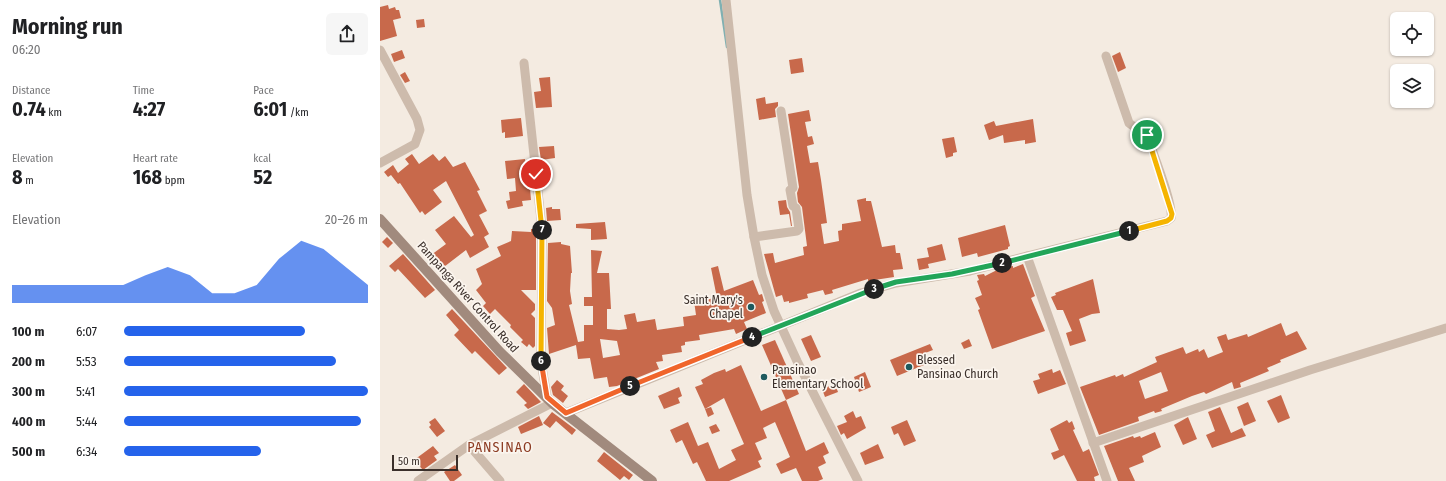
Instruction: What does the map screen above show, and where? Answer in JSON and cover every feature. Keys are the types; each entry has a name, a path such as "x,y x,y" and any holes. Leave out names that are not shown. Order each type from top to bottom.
{"main road":[{"name":"Pampanga River Control Road","path":"380,219 500,352 549,400 652,481"}],"street":[{"path":"726,0 742,153 754,237 768,295 797,361 858,481"},
{"path":"380,50 417,119 420,130 415,144 380,163"},
{"path":"566,413 781,325 884,285 970,271 1159,223 1171,218 1172,214 1169,202 1147,135 1142,129 1135,128 1129,123 1106,56"},
{"path":"418,481 469,444 549,400 541,362 542,229 524,63"},
{"path":"754,237 797,231 799,229 796,208 793,206 790,190 793,188 780,111"},
{"path":"1027,256 1107,481"},
{"path":"1093,443 1310,370 1446,328"},
{"path":"469,444 500,481"}],"building":[{"path":"388,5 389,9 395,7 396,10 399,10 401,18 393,20 397,36 380,41 380,7"},
{"path":"424,19 425,27 417,28 416,20"},
{"path":"402,50 405,58 394,62 391,54"},
{"path":"1120,52 1126,68 1118,72 1112,56"},
{"path":"802,58 804,72 791,74 789,60"},
{"path":"405,72 410,81 405,83 400,75"},
{"path":"550,77 552,107 536,108 534,92 541,91 539,78"},
{"path":"765,97 766,104 778,102 778,106 775,109 776,117 759,120 756,99"},
{"path":"809,110 811,121 805,122 808,137 812,136 814,144 807,146 810,163 818,162 827,223 821,224 824,244 839,241 838,231 842,230 842,224 861,221 857,200 866,198 866,201 871,201 882,247 895,245 896,253 900,253 903,269 893,270 894,277 868,281 868,279 832,290 833,293 825,295 823,290 807,294 808,298 789,303 789,301 784,302 782,295 776,297 764,254 773,253 775,263 804,255 803,247 807,246 802,207 798,202 797,193 799,187 788,114"},
{"path":"521,118 523,136 505,138 505,132 502,133 501,120"},
{"path":"1033,119 1036,142 1025,144 1025,140 1004,143 1003,135 989,140 984,125 994,121 996,126"},
{"path":"954,137 957,152 953,153 953,156 946,158 942,139"},
{"path":"554,146 555,158 541,160 539,147"},
{"path":"412,154 419,164 433,154 439,161 445,156 453,167 465,162 480,190 477,191 487,211 479,215 489,234 484,237 489,247 470,258 466,250 440,270 434,261 431,264 427,258 446,244 435,230 454,216 471,237 474,235 446,181 433,190 442,202 425,215 422,211 420,213 400,183 398,184 391,175 388,177 384,172 393,165 398,173 409,164 405,159"},
{"path":"525,159 527,189 530,188 531,200 522,201 523,206 508,209 506,201 510,200 509,192 516,191 515,178 507,179 505,161"},
{"path":"786,200 792,226 789,214 780,215 778,201"},
{"path":"552,207 552,209 560,209 561,220 547,221 546,208"},
{"path":"605,222 607,239 591,240 591,229 576,228 576,224"},
{"path":"1005,225 1010,246 1008,249 978,257 977,253 962,257 958,238"},
{"path":"531,229 536,229 536,290 521,290 535,304 535,310 531,314 535,318 535,346 533,348 529,344 527,347 521,342 523,340 495,309 490,314 483,306 486,303 476,290 482,284 476,269 501,256 497,247 511,241 512,231 531,232"},
{"path":"387,237 393,243 388,248 382,242"},
{"path":"561,242 561,244 570,246 572,273 570,291 572,304 569,305 578,342 584,341 584,325 593,325 593,306 584,306 584,297 592,297 591,250 602,251 597,273 609,273 611,309 607,309 607,329 627,329 624,315 635,313 637,322 655,319 657,330 684,326 683,317 696,315 694,301 717,298 711,268 718,266 724,291 753,280 759,295 762,294 764,301 762,302 766,313 744,322 747,329 736,334 734,329 699,335 700,340 685,342 685,345 681,346 682,352 662,355 663,361 656,362 659,369 617,386 609,387 607,377 594,379 590,358 578,359 576,345 549,354 547,328 555,325 552,308 547,301 548,243","holes":["600,339 617,341 620,355 603,358"]},
{"path":"942,244 946,260 928,264 929,268 919,270 917,259 929,257 927,248"},
{"path":"403,254 435,290 425,298 398,269 395,272 389,266"},
{"path":"1023,264 1035,296 1031,298 1045,331 992,349 978,310 980,309 975,298 982,295 977,281 979,280 977,275 984,274 985,276 997,270 1013,266 1013,268"},
{"path":"1093,279 1100,313 1092,314 1079,319 1086,341 1070,346 1066,333 1072,331 1063,310 1057,310 1051,297 1056,295 1055,293"},
{"path":"452,309 507,368 499,375 475,351 472,354 454,335 459,330 446,315"},
{"path":"1281,323 1286,336 1297,331 1307,349 1280,360 1281,362 1267,368 1269,371 1240,383 1241,387 1234,389 1232,382 1206,394 1204,392 1192,396 1161,409 1162,411 1155,413 1154,411 1138,417 1139,421 1099,435 1080,387 1115,375 1116,377 1123,374 1124,377 1157,362 1155,357 1183,347 1186,354 1198,349 1199,352 1204,349 1208,358 1223,352 1217,337 1226,334 1228,340 1247,334 1248,337","holes":["1161,372 1168,391 1145,399 1139,381"]},
{"path":"811,335 821,357 811,361 801,339"},
{"path":"969,339 972,346 964,349 961,343"},
{"path":"775,340 799,394 786,400 762,345"},
{"path":"930,344 933,350 920,355 924,365 897,376 890,360"},
{"path":"741,365 761,411 786,400 806,451 824,442 829,453 823,456 826,463 818,467 823,479 818,481 802,481 796,468 781,474 776,464 790,457 775,422 763,428 767,438 755,443 762,459 758,461 761,467 729,481 706,481 697,462 693,464 682,440 676,443 670,430 688,422 698,446 708,442 719,469 736,460 731,450 744,444 724,398 705,409 695,387 703,384 701,380 714,373 725,369 726,372"},
{"path":"1052,369 1053,373 1060,370 1066,384 1038,394 1033,381 1040,379 1038,374"},
{"path":"865,372 871,387 859,392 854,377"},
{"path":"557,380 564,386 561,390 568,396 563,403 553,395 551,387"},
{"path":"524,384 541,402 528,409 524,405 527,403 516,392"},
{"path":"835,384 838,392 825,397 822,389"},
{"path":"679,387 682,396 678,398 680,403 664,409 658,396"},
{"path":"1281,395 1290,418 1278,423 1267,401"},
{"path":"1248,402 1256,421 1244,426 1237,407"},
{"path":"711,407 714,414 708,417 705,409"},
{"path":"1220,407 1231,433 1242,428 1246,436 1212,448 1206,435 1215,431 1208,412"},
{"path":"853,411 856,418 861,416 866,428 847,439 844,433 841,435 837,426 847,422 844,416"},
{"path":"552,412 576,430 572,435 556,421 550,428 543,423"},
{"path":"539,416 543,425 521,434 518,427"},
{"path":"1188,417 1197,439 1183,445 1174,425"},
{"path":"435,418 445,431 437,437 429,427 431,425 429,422"},
{"path":"907,420 916,441 904,446 898,433 894,435 891,427"},
{"path":"1067,420 1069,423 1072,421 1075,429 1073,430 1083,452 1089,449 1099,475 1094,477 1095,481 1077,481 1064,455 1054,460 1051,453 1059,450 1050,429"},
{"path":"716,424 720,431 712,434 709,427"},
{"path":"1155,432 1161,447 1142,456 1144,462 1129,468 1135,481 1118,481 1104,446 1133,436 1134,438 1140,436 1141,438"},
{"path":"878,444 884,458 865,465 860,453"},
{"path":"433,446 439,453 434,456 437,460 423,470 414,460"},
{"path":"604,452 633,475 629,480 624,476 620,480 597,461"},
{"path":"455,465 462,475 454,481 450,481 444,472"}],"waterway":[{"path":"720,0 727,47"}],"place":[{"name":"Saint Mary's Chapel","path":"751,307"},
{"name":"Blessed Pansinao Church","path":"909,367"},
{"name":"Pansinao Elementary School","path":"764,377"}],"district":[{"name":"PANSINAO","path":"500,447"}],"route":[{"path":"536,174 542,229 542,370 547,397 552,403 566,413 884,285 970,271 1167,221 1171,218 1172,214 1147,135"}]}
